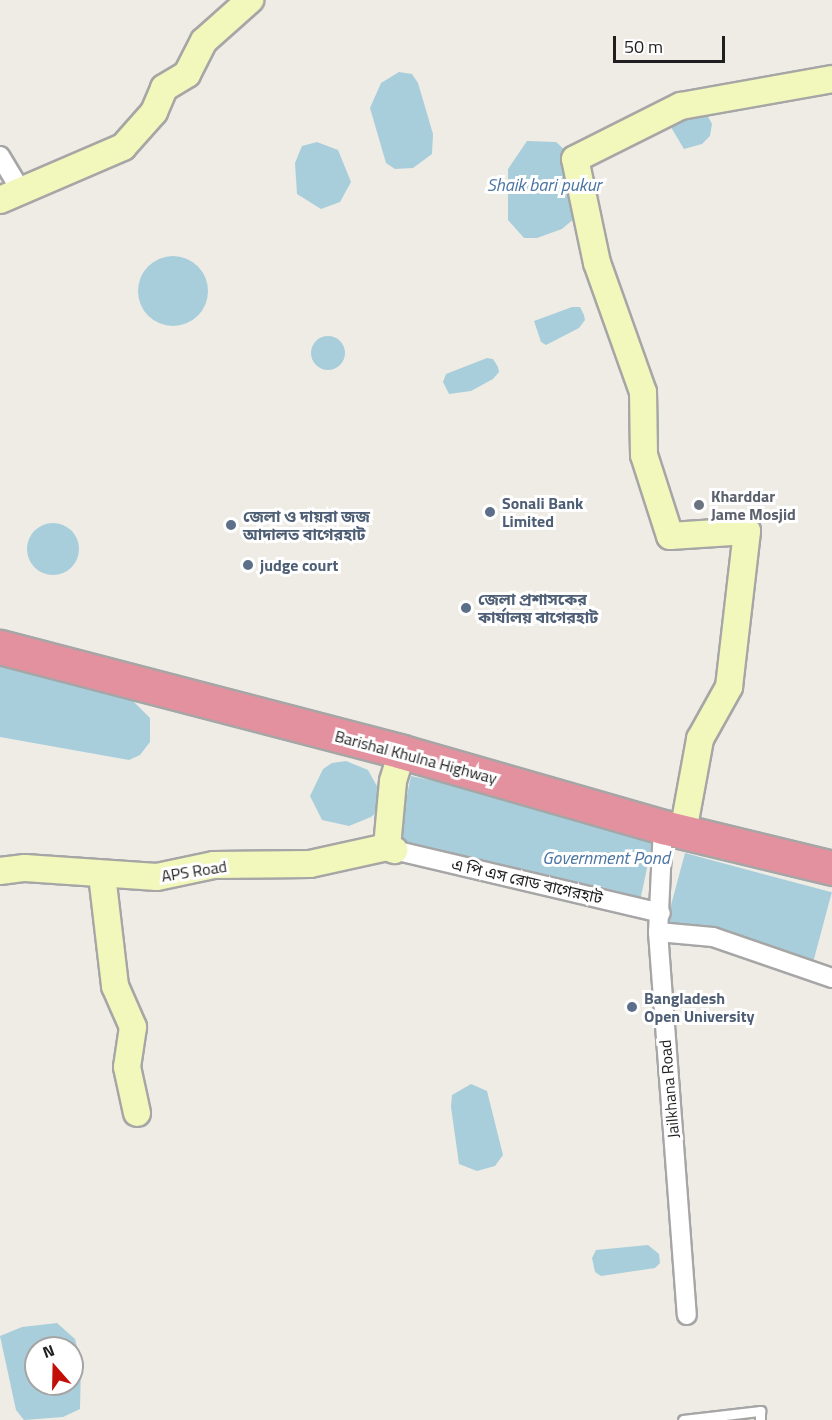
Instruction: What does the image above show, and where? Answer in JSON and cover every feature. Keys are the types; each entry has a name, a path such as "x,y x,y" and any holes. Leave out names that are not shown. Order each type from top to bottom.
{"highway":[{"name":"Barishal Khulna Highway","path":"0,646 402,752 673,830 832,868"}],"street":[{"path":"0,156 10,194 123,147 154,112 164,88 187,74 204,41 250,0"},
{"path":"673,830 700,739 729,687 747,531 670,536 644,455 643,392 597,263 575,159 681,106 832,79"},
{"path":"390,849 393,782 402,752"},
{"name":"Jailkhana Road","path":"673,830 658,932 687,1315"},
{"name":"APS Road","path":"0,871 25,868 157,877 214,865 310,864 390,849"},
{"name":"এ পি এস রোড বাগেরহাট","path":"390,849 660,913"},
{"path":"102,875 115,986 133,1027 127,1067 137,1113"},
{"path":"658,932 713,938 832,978"}],"lane":[{"path":"683,1420 760,1411 760,1420"}],"water":[{"path":"399,72 412,74 418,83 433,134 432,154 413,168 395,169 386,163 370,108 381,83"},
{"path":"703,107 712,124 710,136 702,144 684,149 672,129 672,116"},
{"name":"Shaik bari pukur","path":"527,141 556,142 575,159 576,217 562,229 537,238 524,238 508,220 508,169"},
{"path":"317,142 338,150 351,182 340,202 321,209 297,194 295,163 302,146"},
{"path":"173,256 186,259 198,266 205,278 208,291 205,304 198,316 186,323 173,326 160,323 148,316 141,304 138,291 141,278 148,266 160,259"},
{"path":"572,307 580,307 584,315 585,320 579,328 546,345 541,342 534,321"},
{"path":"328,336 340,341 345,353 340,365 328,370 316,365 311,353 316,341"},
{"path":"487,358 493,359 498,367 499,372 493,379 471,391 449,394 443,382 446,374"},
{"path":"53,523 63,525 71,531 77,539 79,549 77,559 71,567 63,573 53,575 43,573 35,567 29,559 27,549 29,539 35,531 43,525"},
{"path":"0,661 100,687 131,699 150,718 150,742 140,755 129,760 0,737"},
{"path":"346,761 368,770 378,788 379,798 378,811 371,817 349,826 322,820 310,796 323,769 332,763"},
{"name":"Government Pond","path":"411,776 656,828 641,898 396,846"},
{"name":"Government Pond","path":"685,853 832,892 813,962 666,923"},
{"path":"471,1084 487,1091 503,1155 495,1166 477,1171 459,1164 451,1107 452,1095"},
{"path":"648,1245 659,1254 660,1263 655,1268 601,1276 595,1272 592,1258 596,1250"},
{"path":"57,1323 72,1336 24,1336 24,1396 80,1396 80,1409 63,1417 24,1420 16,1410 0,1336 22,1327"}],"place":[{"name":"Kharddar Jame Mosjid","path":"699,505"},
{"name":"Sonali Bank Limited","path":"490,512"},
{"name":"জেলা ও দায়রা জজ আদালত বাগেরহাট","path":"231,525"},
{"name":"judge court","path":"248,565"},
{"name":"জেলা প্রশাসকের কার্যালয় বাগেরহাট","path":"466,608"},
{"name":"Bangladesh Open University","path":"632,1007"}]}
